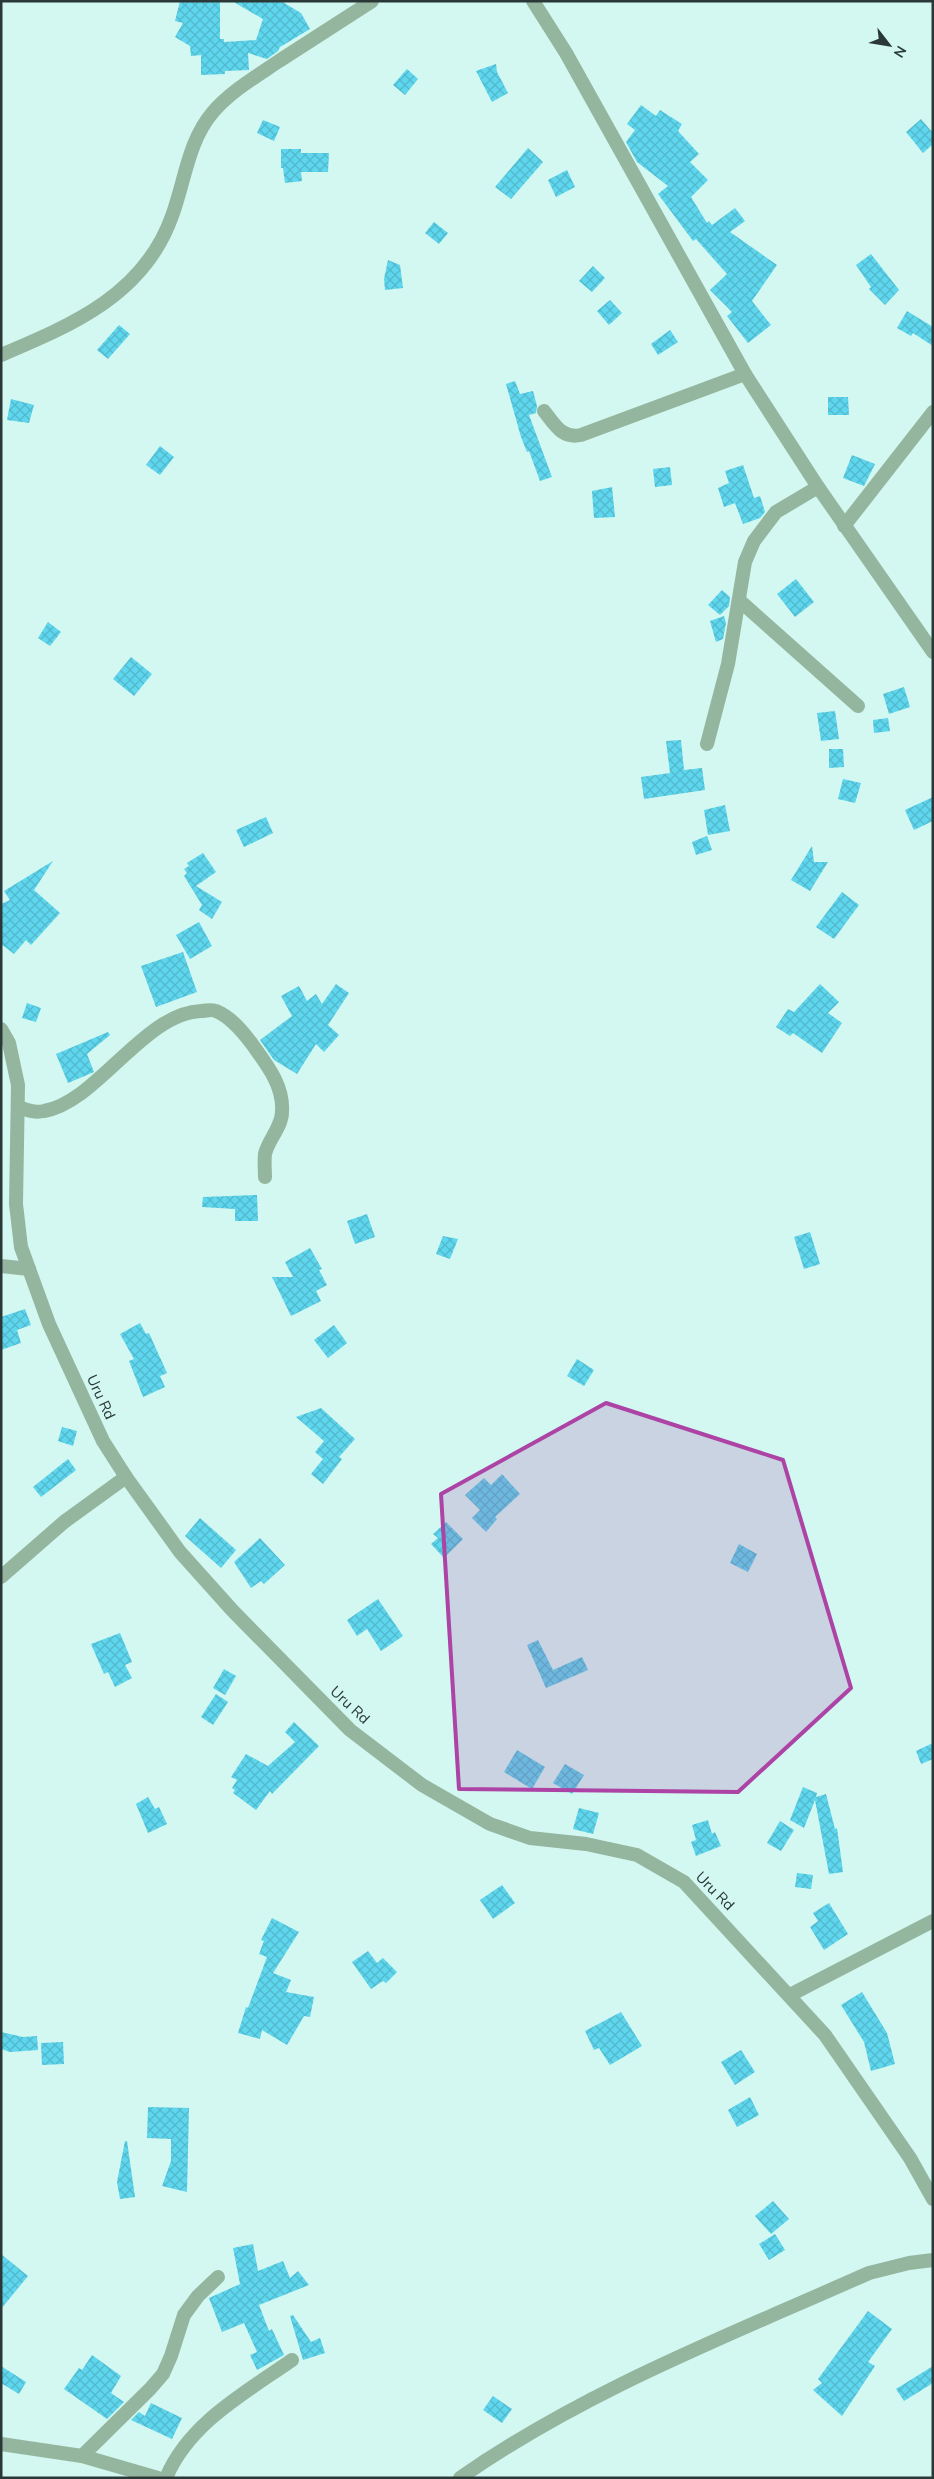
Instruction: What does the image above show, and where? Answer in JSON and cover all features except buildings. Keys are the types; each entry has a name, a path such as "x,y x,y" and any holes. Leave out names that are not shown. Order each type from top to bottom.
{"street":[{"path":"1,355 64,328 98,309 126,285 152,253 172,218 195,138 214,111 266,70 372,1"},
{"path":"534,1 566,53 744,374 844,526 933,652"},
{"path":"544,411 562,434 571,437 640,415 744,374"},
{"path":"844,526 933,412"},
{"path":"707,744 728,664 745,562 754,541 776,512 818,487"},
{"path":"740,601 858,706"},
{"path":"18,1107 34,1112 60,1106 82,1092 135,1045 166,1023 195,1011 215,1010 228,1018 244,1033 272,1072 281,1096 283,1114 265,1153 265,1177"},
{"name":"Uru Rd","path":"1,1029 9,1043 14,1061 18,1107 16,1204 21,1247 50,1324 104,1441 126,1477 180,1552 252,1631 350,1730 422,1785 490,1824 530,1838 586,1844 637,1855 684,1882 825,2035 910,2158 933,2199"},
{"path":"1,1266 29,1269"},
{"path":"1,1577 64,1522 126,1477"},
{"path":"790,1995 933,1921"},
{"path":"460,2478 498,2451 601,2393 868,2273 909,2262 933,2260"},
{"path":"82,2456 163,2374 171,2356 184,2315 198,2296 218,2277"},
{"path":"166,2478 175,2457 214,2415 292,2360"},
{"path":"1,2444 82,2456 158,2478"}],"highlighted area":[{"path":"606,1403 783,1460 851,1688 738,1792 459,1789 441,1494"}]}
